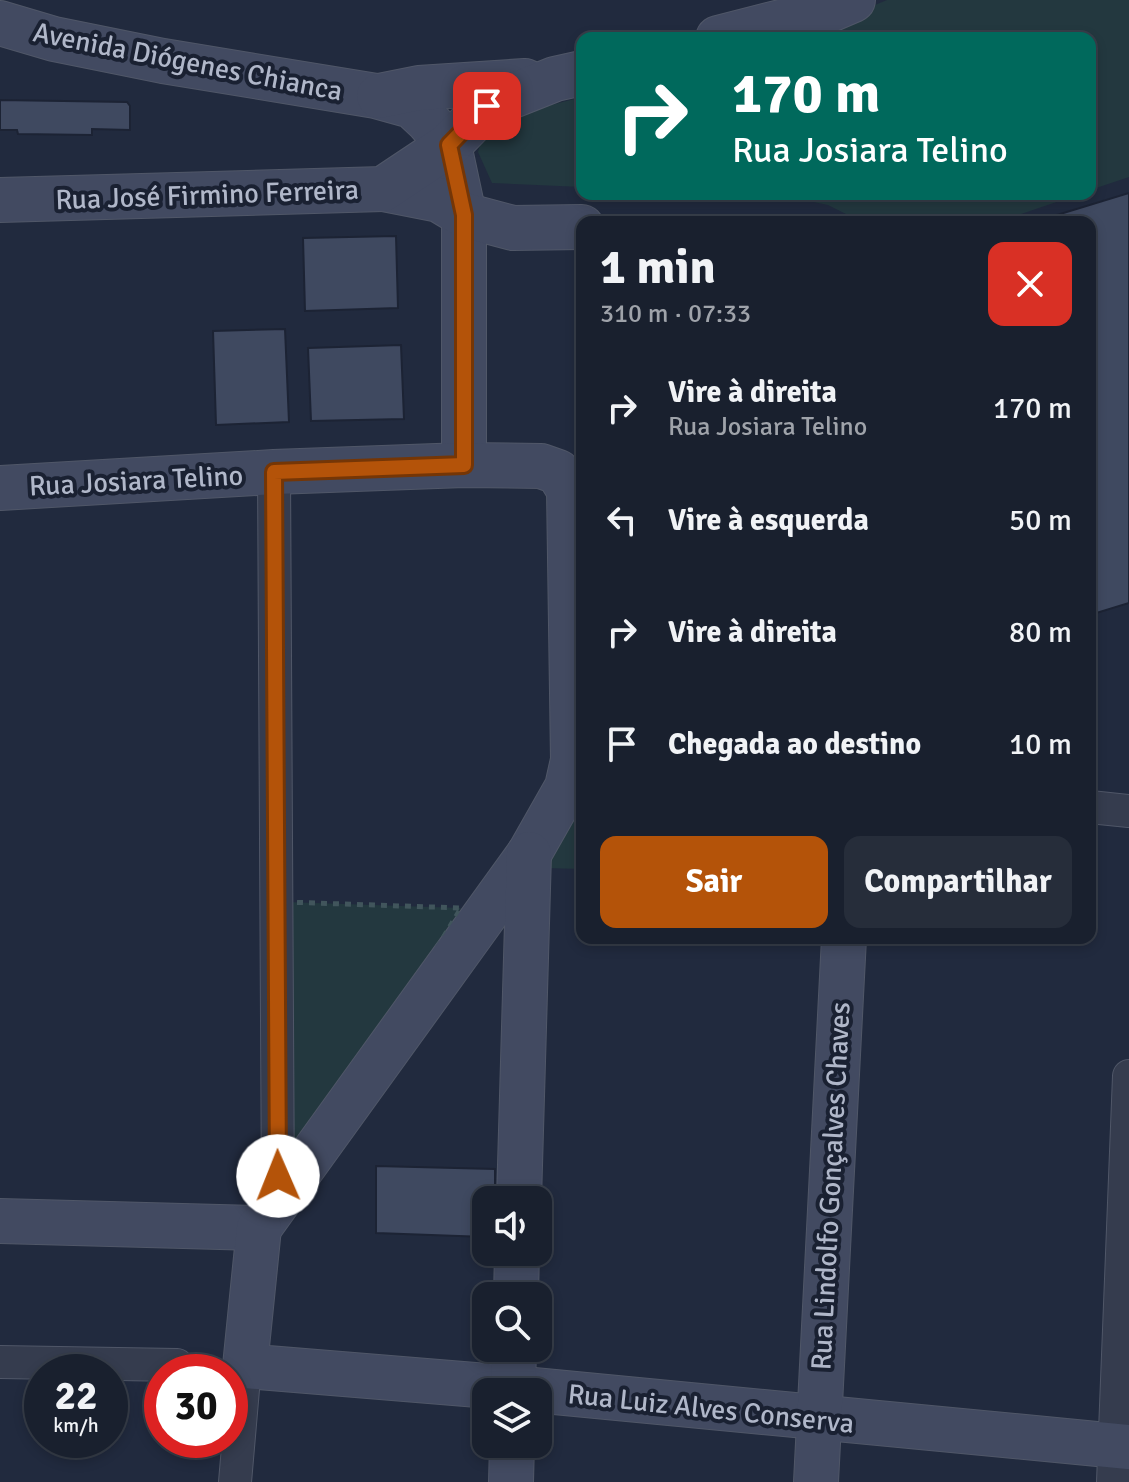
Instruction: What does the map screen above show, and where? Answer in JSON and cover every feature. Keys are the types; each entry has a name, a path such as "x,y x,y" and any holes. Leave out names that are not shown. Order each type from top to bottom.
{"street":[{"path":"742,32 832,9 853,0"},
{"name":"Avenida Diógenes Chianca","path":"0,23 54,39 147,58 376,96 412,106 449,145 487,106 568,76"},
{"name":"Avenida Diógenes Chianca","path":"376,96 419,88 568,76"},
{"path":"449,145 464,215 464,465"},
{"name":"Rua José Firmino Ferreira","path":"0,200 383,189 449,145"},
{"path":"383,189 439,200 464,215 513,228 576,227"},
{"name":"Rua Josiara Telino","path":"0,488 274,472 464,465 541,466 558,472 569,490 573,760 567,787 529,854 269,1216"},
{"path":"247,1354 269,1216 274,472"},
{"path":"1096,808 1129,811"},
{"path":"519,1186 529,854"},
{"name":"Rua Lindolfo Gonçalves Chaves","path":"816,1482 844,944"},
{"path":"1118,1458 1129,1076"},
{"path":"0,1221 269,1216"},
{"path":"0,1362 144,1364"},
{"name":"Rua Luiz Alves Conserva","path":"248,1366 514,1376 1118,1458"},
{"path":"235,1482 237,1458"},
{"path":"511,1482 512,1458"}],"path":[{"path":"285,902 461,908 384,1036 290,1163 285,902"}],"shaded area":[{"path":"887,0 1129,0 1129,177 1096,188 1096,32 810,32"},
{"path":"576,99 576,187 492,183 478,152 486,122"},
{"path":"804,200 1062,200 1016,216 850,216 828,205"},
{"path":"576,800 576,869 545,868"},
{"path":"285,902 461,908 384,1036 290,1163"}],"building":[{"path":"0,100 127,102 130,106 130,130 92,129 92,135 18,134 17,130 0,130"},
{"path":"1129,193 1129,603 1096,613 1096,216 1054,216"},
{"path":"396,236 398,308 305,311 303,238"},
{"path":"285,329 289,422 216,425 213,331"},
{"path":"401,345 404,419 311,421 308,348"},
{"path":"376,1166 495,1169 495,1186 472,1186 472,1236 376,1233"}],"route":[{"path":"278,1176 274,472 464,465 464,215 449,145 487,106"}]}
